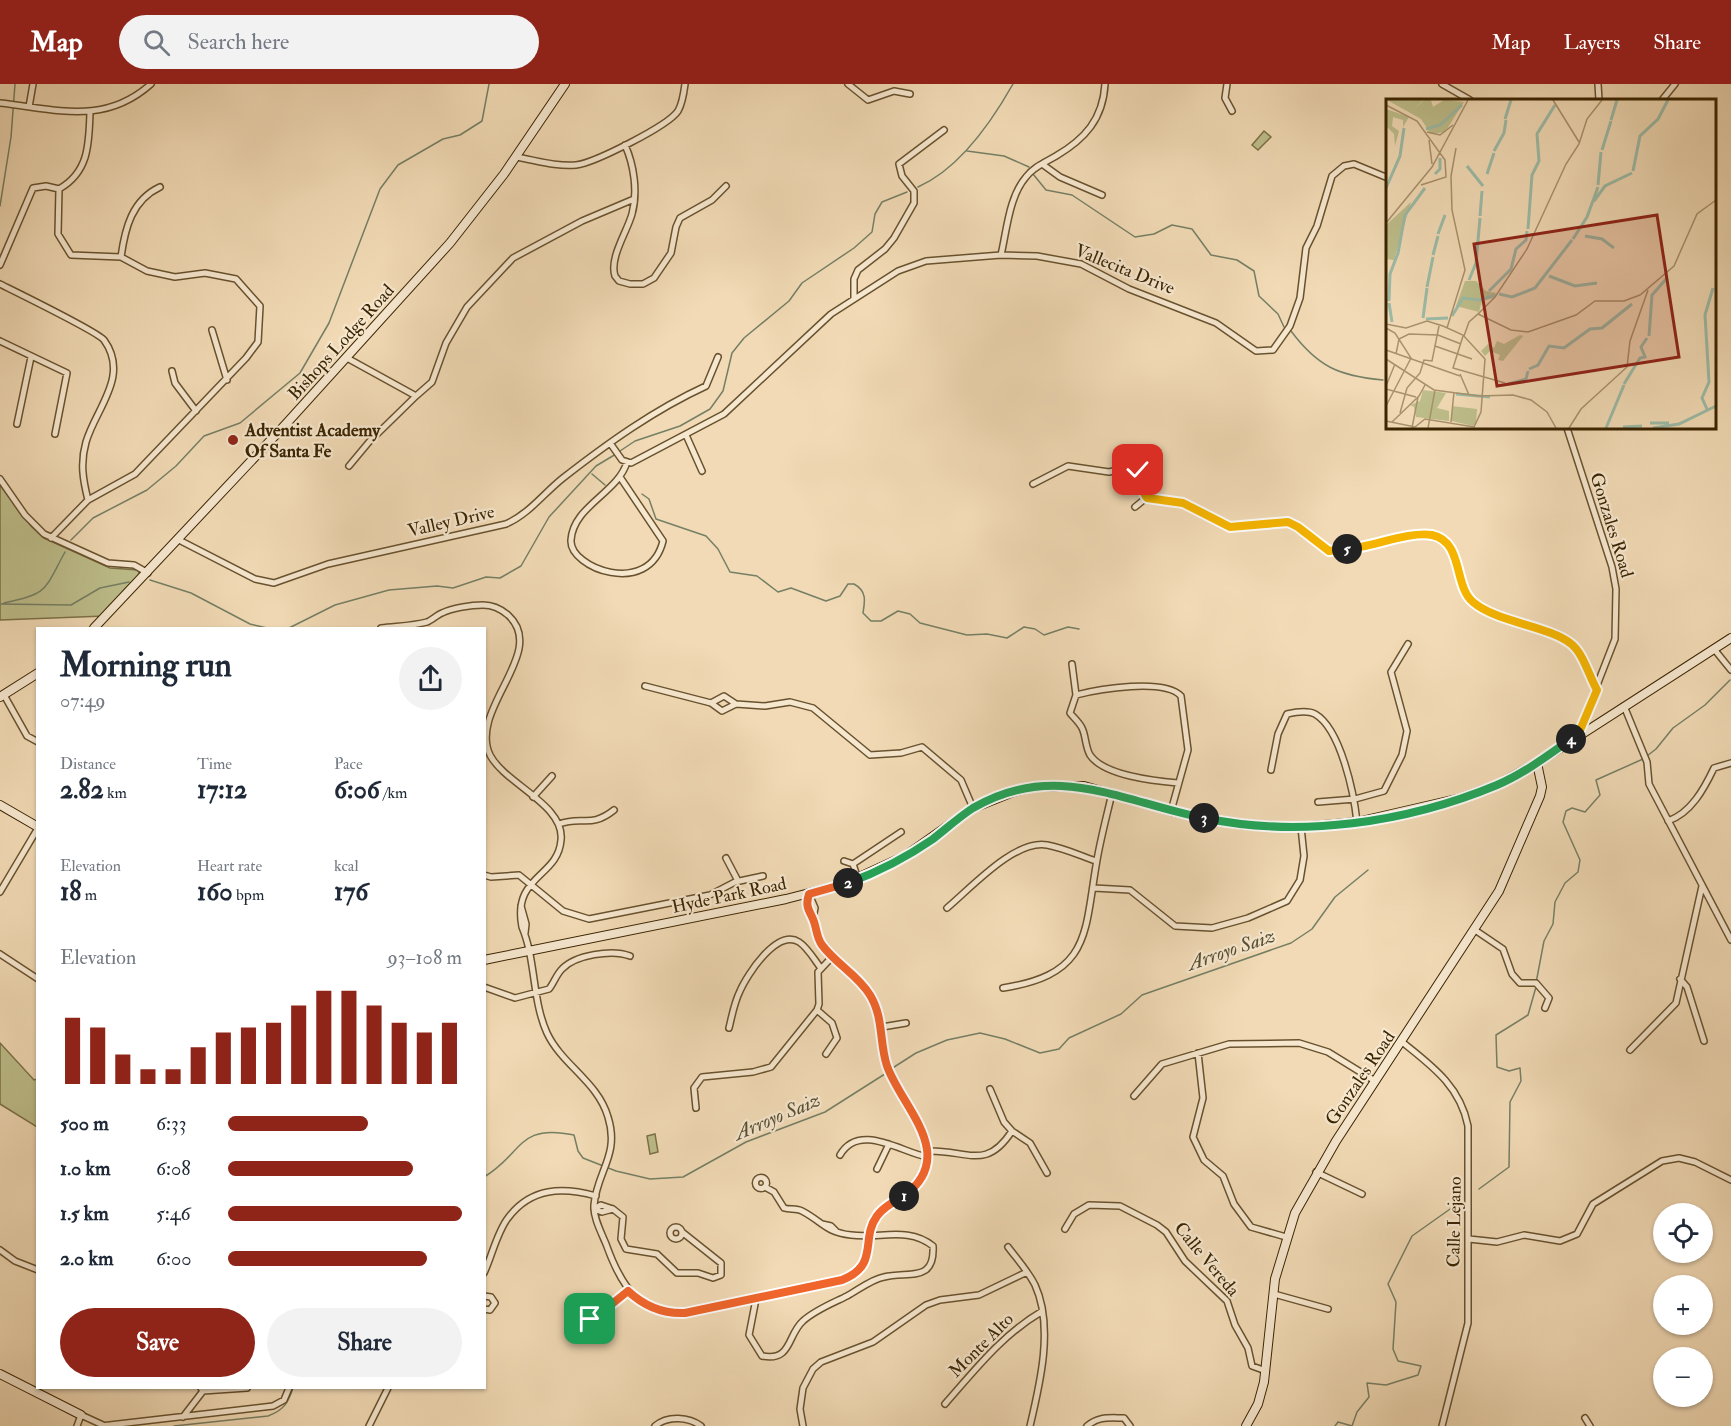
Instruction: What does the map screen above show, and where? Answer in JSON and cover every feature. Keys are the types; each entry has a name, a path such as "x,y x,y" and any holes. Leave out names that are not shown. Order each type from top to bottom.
{"street":[{"path":"29,107 33,84"},
{"path":"3,104 90,112 105,111 124,103 151,84"},
{"name":"Bishops Lodge Road","path":"95,627 179,540 450,243 516,157 565,84"},
{"path":"516,157 552,164 578,165 626,145 667,121 678,111 685,84"},
{"path":"848,84 868,100 894,91 909,94"},
{"path":"1001,255 1014,196 1026,176 1065,150 1090,129 1101,110 1105,84"},
{"path":"1227,84 1225,98 1232,111"},
{"path":"1442,84 1468,99"},
{"path":"1598,84 1599,99"},
{"path":"1663,99 1675,84"},
{"path":"0,265 33,189 46,186 59,189 74,181 83,164 89,138 90,112"},
{"path":"854,298 854,279 858,270 885,249 914,203 914,191 902,176 898,164 944,130"},
{"path":"626,145 632,164 634,199 632,215 613,270 619,281 634,284 647,283 660,272 671,253 680,218 712,200 726,186"},
{"path":"1042,164 1060,177 1102,195"},
{"name":"Vallecita Drive","path":"627,462 636,461 719,417 736,404 812,329 854,298 912,265 1001,255 1037,256 1081,264 1129,289 1216,323 1256,351 1273,350 1290,326 1300,298 1305,248 1317,226 1332,176 1344,166 1354,164 1386,177"},
{"path":"121,257 123,238 132,213 145,194 160,188"},
{"path":"51,537 88,500 135,474 226,380 258,342 260,306 237,279 205,273 175,277 147,271 121,257 71,255 58,234 59,189"},
{"path":"349,466 369,442 432,382 446,343 466,307 513,258 582,221 634,199"},
{"path":"0,284 104,339 115,364 112,387 86,441 81,472 88,500"},
{"path":"212,330 226,380"},
{"path":"0,341 67,373 55,434"},
{"path":"17,424 32,357"},
{"name":"Valley Drive","path":"179,540 258,581 278,582 328,564 506,524 522,515 564,477 610,443 666,405 706,386 718,357"},
{"path":"347,358 416,396"},
{"path":"172,371 175,383 196,411"},
{"name":"Gonzales Road","path":"1567,429 1616,583 1615,639 1578,735"},
{"path":"686,435 702,471"},
{"path":"610,443 620,458 627,462 620,477 579,519 572,532 571,548 584,561 613,573 631,574 642,570 652,562 663,541 620,477"},
{"path":"1033,484 1068,466 1109,472 1130,467 1142,474 1146,498"},
{"path":"0,479 37,528 51,537 108,563 134,565 148,573"},
{"path":"1135,507 1146,498 1183,503 1230,527 1288,522 1329,551 1420,535 1433,535 1443,540 1451,549 1461,583 1472,601 1570,643 1597,690"},
{"path":"389,627 427,622 444,612 480,605 496,608 511,618 518,631 520,648 488,722 487,744 500,768 550,812 559,824 562,836 558,851 531,884 520,905 526,924 525,933 544,1025 550,1038 596,1092 604,1105 611,1130 609,1160 596,1196 594,1209 615,1271 628,1291 646,1305 674,1313 696,1312 852,1276 866,1258 877,1215 917,1182 927,1154 921,1128 888,1068 882,1027 869,993 820,941 807,907 809,894"},
{"name":"Hyde Park Road","path":"486,960 809,894 858,879 914,851 973,808 1003,795 1033,787 1084,786 1171,812 1246,825 1301,827 1357,822 1461,798 1499,784 1536,763 1731,638"},
{"path":"1318,802 1355,799 1384,791 1402,755 1407,731 1391,672 1408,644"},
{"path":"1713,649 1731,670"},
{"path":"1072,664 1076,695 1070,713 1082,729 1086,747 1098,763 1148,780 1178,783"},
{"path":"36,674 2,696 27,736 36,741"},
{"path":"645,686 711,703 722,711 736,704"},
{"path":"1076,695 1102,688 1162,686 1179,693 1184,702 1188,746 1171,812"},
{"path":"711,703 724,696 736,704 765,706 789,702 813,708 870,755 901,753 922,747 961,780 973,808"},
{"path":"1624,706 1647,762 1650,784 1731,940"},
{"path":"1271,770 1278,734 1287,714 1300,711 1315,714 1326,726 1342,753 1355,799 1357,822"},
{"name":"Gonzales Road","path":"1246,1426 1258,1404 1266,1371 1274,1294 1286,1237 1294,1213 1316,1172 1475,930 1508,874 1540,796 1542,787 1536,763"},
{"path":"1668,820 1681,816 1704,788 1714,768 1731,763"},
{"path":"533,797 552,776"},
{"path":"1003,988 1031,984 1052,975 1068,962 1080,945 1089,921 1096,861 1112,793"},
{"path":"0,805 36,826"},
{"path":"559,824 569,820 599,821 614,810"},
{"path":"1094,888 1130,890 1175,926 1212,928 1287,902 1300,880 1304,856 1301,827"},
{"path":"0,892 36,830"},
{"path":"853,864 901,832"},
{"path":"947,908 1007,857 1028,845 1046,844 1096,861"},
{"path":"726,858 738,881"},
{"path":"844,861 853,864"},
{"path":"853,864 858,879"},
{"path":"486,875 494,877 516,874 563,911 589,919 710,895 738,881 763,876"},
{"path":"1630,1050 1676,1003 1702,885"},
{"path":"1475,930 1503,949 1512,974 1520,983 1536,984 1544,990 1549,998 1545,1008"},
{"path":"729,1028 745,981 776,942 785,939 799,942 820,967"},
{"path":"0,954 36,978"},
{"path":"486,988 515,998 550,988 560,971 572,962 612,954 630,956"},
{"path":"696,1108 694,1088 702,1077 753,1072 771,1067 817,1010 820,967 833,956"},
{"path":"1680,978 1687,987 1704,1041"},
{"path":"817,1010 832,1023 837,1038 826,1054"},
{"path":"882,1027 906,1023"},
{"name":"Calle Lejano","path":"1402,1042 1445,1076 1466,1112 1469,1133 1466,1336 1442,1426"},
{"path":"1134,1096 1162,1064 1229,1044 1299,1043 1328,1052 1375,1081"},
{"path":"1198,1053 1203,1098 1193,1137 1204,1160 1223,1176 1234,1204 1251,1227 1286,1237"},
{"path":"990,1089 1001,1116 1012,1131 1030,1143 1047,1173"},
{"path":"840,1155 849,1145 862,1140 874,1139 910,1153 986,1156 1001,1147 1012,1131"},
{"path":"878,1169 889,1144"},
{"path":"1469,1239 1497,1242 1524,1235 1560,1241 1577,1234 1593,1204 1662,1161 1679,1158 1711,1168 1731,1180"},
{"path":"1316,1172 1362,1194"},
{"path":"756,1299 749,1335 762,1356 772,1358 785,1351 799,1324 810,1315 882,1277 922,1273 928,1268 933,1257 933,1246 912,1234 870,1236 850,1235 836,1231 800,1210 784,1208 774,1192 765,1186"},
{"path":"486,1268 507,1219 521,1204 542,1193 564,1189 596,1196"},
{"name":"Calle Vereda","path":"1065,1229 1074,1214 1089,1205 1120,1206 1157,1225 1166,1232 1185,1261 1227,1301 1235,1326 1248,1348 1252,1366 1266,1371"},
{"path":"594,1209 602,1212 613,1209 623,1217 621,1239 628,1250 657,1254 677,1273 699,1273 713,1278 720,1275 723,1269 720,1261 682,1232"},
{"path":"1008,1247 1027,1272 1038,1294 1041,1312 1044,1368 1030,1426"},
{"path":"0,1250 15,1261 36,1269"},
{"path":"803,1426 800,1409 803,1388 813,1369 821,1362 873,1342 926,1305 979,1295 1027,1272"},
{"path":"602,1312 598,1307 585,1302 581,1302 577,1308 579,1314 590,1319 599,1318 602,1312 628,1291"},
{"path":"1274,1294 1328,1309"},
{"path":"486,1296 491,1297 495,1303 490,1310 486,1309"},
{"name":"Monte Alto","path":"945,1404 1017,1326 1041,1312"},
{"path":"0,1374 36,1388"},
{"path":"183,1417 202,1389"},
{"path":"44,1391 103,1426 273,1406 284,1400 289,1389"},
{"path":"369,1426 388,1389"},
{"path":"77,1426 81,1415"},
{"path":"1087,1426 1096,1418 1104,1417 1124,1418 1130,1426"},
{"path":"656,1426 660,1422 680,1418 701,1426"},
{"path":"1585,1418 1590,1426"}],"green space":[{"path":"1264,131 1271,137 1258,150 1252,145"},
{"path":"0,485 31,526 44,538 110,568 138,570 140,575 105,616 0,620"},
{"path":"0,1043 34,1080 36,1079 36,1126 0,1104"},
{"path":"655,1134 658,1152 650,1154 647,1136"}],"waterway":[{"path":"0,206 11,137 15,84"},
{"path":"71,540 93,518 147,490 176,466 204,436 240,423 300,373 329,323 380,189 398,165 443,139 460,135 482,121 489,84"},
{"path":"918,187 947,169 973,143 995,114 1013,84"},
{"path":"967,151 1004,156 1029,167"},
{"path":"1033,174 1046,190 1072,195 1135,237 1154,234 1172,225 1192,229 1211,255 1237,260 1254,271 1259,296 1278,314 1284,327"},
{"path":"620,451 635,441 680,426 710,409 723,391 732,353 744,338 789,301 802,283 854,248 872,232 875,214 882,202 907,192"},
{"path":"1291,331 1311,353 1331,367 1354,376 1383,380"},
{"path":"291,627 335,605 389,590 437,586 453,588 486,577 500,578 521,566 549,517 596,466 616,454"},
{"path":"592,474 605,485"},
{"path":"642,494 649,499 656,519 706,536 718,549 730,572 757,576 778,592 791,588 826,601 840,596 848,584 854,584 863,593 863,613 871,621 881,621 898,611 910,614 920,623 967,635 987,634 1007,638 1024,627 1035,629 1044,635 1068,627 1079,629"},
{"path":"4,603 30,597 44,588 65,552"},
{"path":"150,580 191,593 250,624 263,627"},
{"path":"0,604 71,605 100,588 129,582"},
{"path":"1647,756 1656,749 1673,728 1705,705 1730,680"},
{"path":"1536,983 1544,941 1553,924 1555,902 1565,883 1578,872 1580,860 1563,822 1566,811 1572,808 1585,812 1600,795 1596,780 1643,759"},
{"name":"Arroyo Saiz","path":"891,1069 916,1053 947,1040 980,1033 1005,1039 1040,1053 1059,1049 1069,1038 1121,1014 1142,995 1291,943 1312,929 1335,897 1368,870"},
{"path":"1479,1189 1509,1167 1510,1102 1521,1081 1520,1068 1509,1071 1497,1067 1496,1035 1528,1015 1536,987"},
{"name":"Arroyo Saiz","path":"486,1176 531,1137 541,1133 555,1132 574,1135 578,1151 583,1158 616,1171 650,1179 683,1177 746,1142 825,1112 888,1072"},
{"path":"1335,1426 1338,1422 1352,1426 1357,1412 1369,1397 1367,1383 1386,1385 1418,1375 1421,1366 1398,1361 1393,1349 1396,1302 1388,1284 1412,1236 1460,1202"},
{"name":"Arroyo Saiz","path":"174,1426 268,1416 285,1405 293,1389"}],"place":[{"name":"Adventist Academy Of Santa Fe","path":"233,440"}],"route":[{"path":"590,1319 599,1318 602,1312 628,1291 636,1299 651,1307 662,1311 685,1313 852,1276 866,1258 873,1222 877,1215 907,1194 923,1173 927,1160 926,1138 888,1068 877,1009 864,986 825,949 820,941 807,907 809,894 880,870 923,845 973,808 993,799 1033,787 1084,786 1171,812 1246,825 1301,827 1329,825 1396,815 1461,798 1499,784 1578,735 1581,723 1597,690 1577,652 1570,643 1560,637 1480,607 1472,601 1461,583 1451,549 1443,540 1433,535 1420,535 1354,549 1329,551 1288,522 1278,521 1238,528 1230,527 1183,503 1146,498 1143,477 1138,470"}]}
